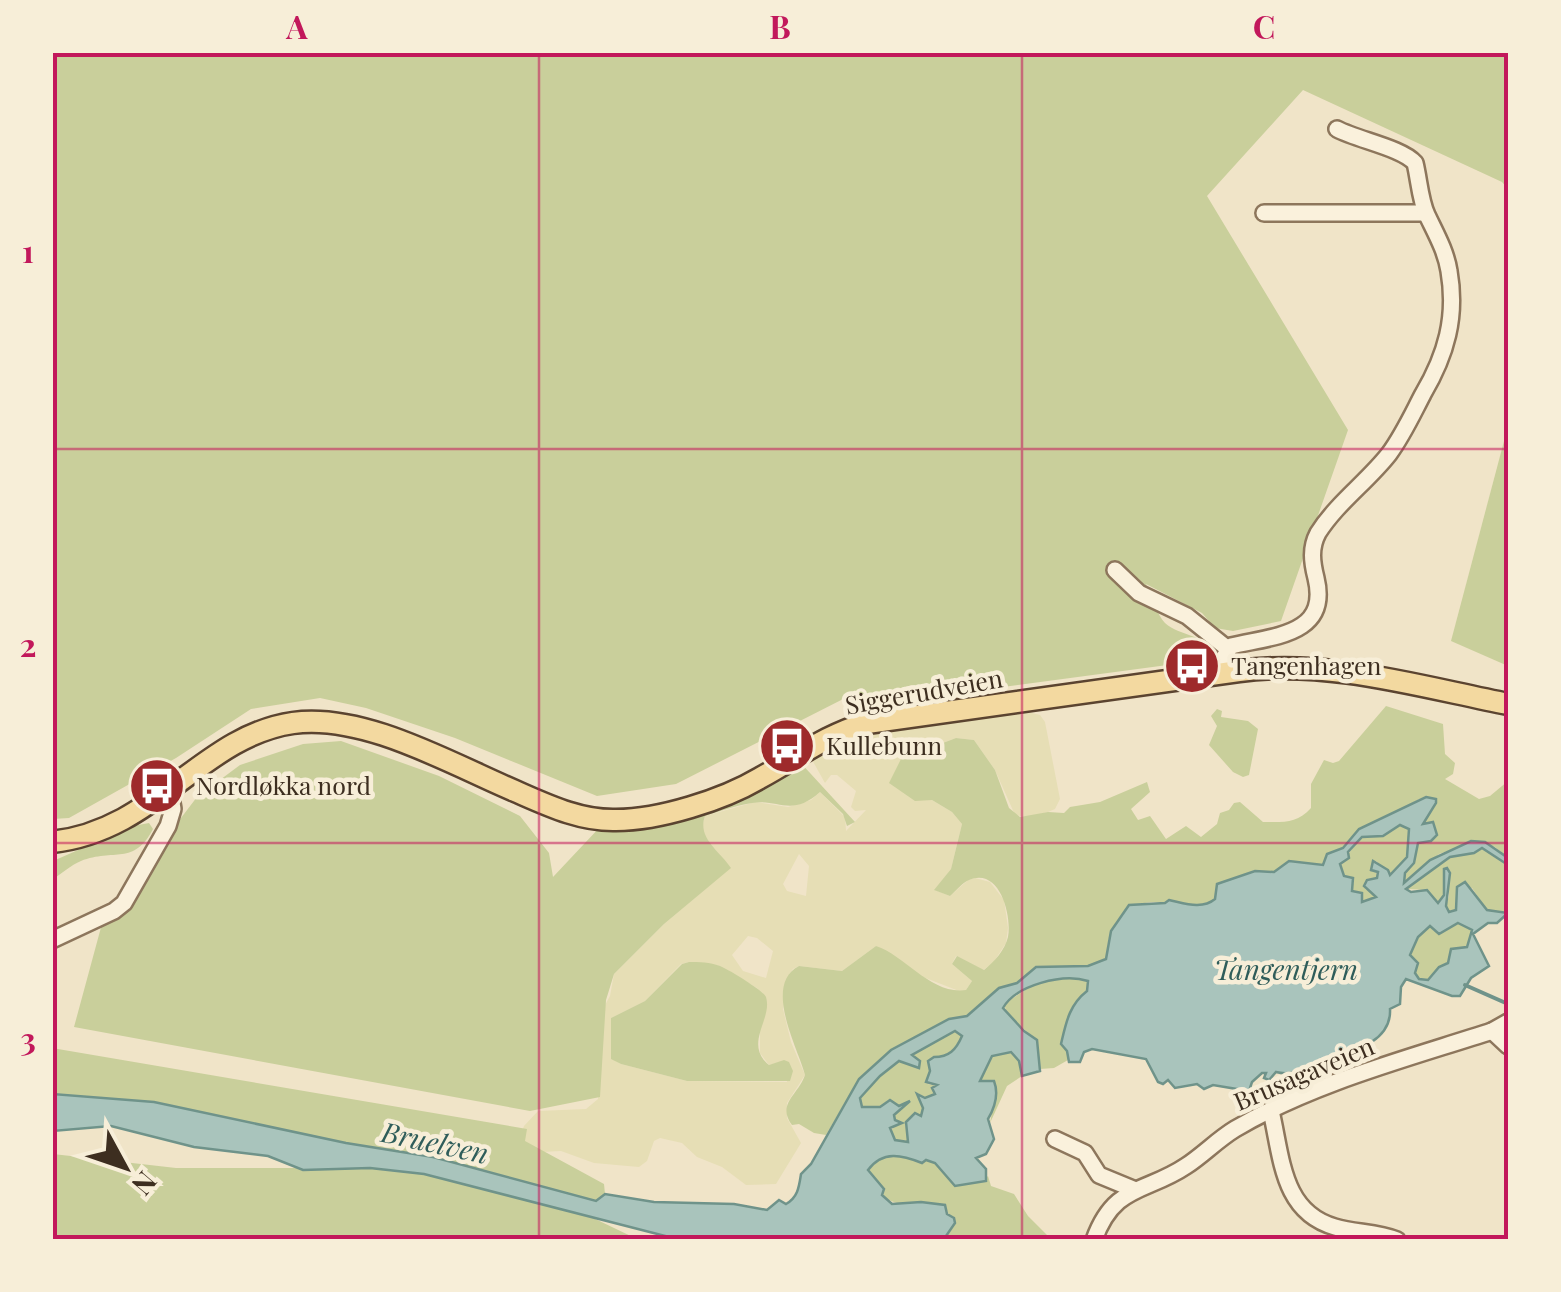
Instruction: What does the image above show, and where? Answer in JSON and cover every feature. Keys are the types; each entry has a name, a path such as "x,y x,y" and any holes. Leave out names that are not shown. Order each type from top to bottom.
{"main road":[{"name":"Siggerudveien","path":"52,842 104,830 143,810 254,734 292,724 326,722 382,736 565,812 626,820 740,789 815,742 867,724 1224,673 1309,668 1508,704"}],"street":[{"path":"1224,673 1228,649 1290,632 1312,618 1319,601 1312,556 1314,541 1350,493 1388,455 1434,376 1450,332 1449,268 1425,213 1416,163 1410,156 1358,140 1336,128"},
{"path":"1264,213 1425,213"},
{"path":"1115,570 1144,596 1188,616 1228,649"},
{"path":"52,940 124,903 168,826 174,809 170,791"},
{"name":"Brusagaveien","path":"1094,1240 1102,1218 1133,1189 1182,1169 1230,1132 1337,1082 1492,1031 1508,1022"},
{"path":"1492,1031 1508,1046"},
{"path":"1271,1111 1291,1193 1299,1208 1338,1234 1397,1240"},
{"path":"1055,1139 1085,1153 1099,1175 1133,1189"}],"shaded area":[{"path":"1024,711 1040,715 1045,722 1060,799 1055,809 1048,812 1028,817 1015,815 995,770 974,740 956,738 901,759 923,800 932,800 952,812 962,824 951,869 935,890 950,896 975,878 990,882 1004,900 1006,943 993,963 983,970 956,956 952,964 972,981 966,990 959,991 923,977 876,946 842,971 799,966 793,969 788,976 783,1009 805,1075 787,1103 787,1118 801,1143 776,1184 746,1185 722,1167 697,1157 682,1143 660,1138 654,1141 647,1161 639,1167 594,1163 561,1151 528,1149 521,1134 538,1111 586,1109 598,1099 600,1014 610,996 614,974 664,924 730,868 704,836 705,816 755,802 788,807 811,800 820,792 845,817 846,831 866,810 855,811 851,807 856,791 837,775 831,775 825,783 811,758 855,734","holes":["799,854 809,866 806,896 787,891 783,884","748,936 773,951 766,978 743,971 732,955","681,964 717,965 757,988 767,1001 760,1028 760,1053 769,1065 784,1061 787,1082 687,1081 611,1058 611,1018 645,1001"]}],"green space":[{"path":"53,53 1508,53 1508,189 1502,182 1303,90 1207,196 1348,430 1281,621 1233,631 1215,628 1202,613 1146,584 1165,623 1204,642 1215,655 1208,659 1191,657 1190,662 860,706 853,694 676,784 597,796 455,738 366,708 320,698 251,709 176,758 69,818 53,819"},
{"path":"1508,426 1508,666 1451,641"},
{"path":"1386,706 1443,724 1445,754 1455,763 1453,774 1445,779 1479,799 1490,796 1508,781 1508,858 1495,847 1478,841 1439,854 1404,883 1402,878 1414,858 1417,843 1431,841 1423,824 1427,815 1419,799 1386,819 1359,829 1343,848 1325,858 1324,865 1289,861 1274,872 1255,871 1216,887 1215,899 1204,904 1161,902 1132,907 1120,917 1110,935 1106,959 1088,966 1036,967 1017,983 999,988 968,1016 949,1019 899,1045 859,1079 826,1135 792,1125 786,1111 805,1075 783,1002 788,975 799,966 842,971 876,946 941,987 966,990 972,981 952,964 957,956 984,970 999,955 1008,937 1006,906 989,880 969,880 950,896 934,890 951,869 962,824 952,812 932,800 915,801 889,783 901,759 956,738 974,740 995,770 1009,808 1020,817 1064,813 1070,807 1100,802 1147,782 1150,792 1131,809 1138,820 1150,816 1166,839 1186,826 1201,837 1217,824 1220,813 1234,803 1240,802 1263,822 1289,821 1306,813 1311,808 1311,784 1324,760 1339,761"},
{"path":"1217,709 1222,711 1221,717 1248,721 1258,729 1249,775 1243,777 1233,772 1209,745 1217,726 1211,716"},
{"path":"341,741 439,776 520,816 549,853 553,877 600,827 623,827 799,761 855,822 847,826 843,814 820,792 793,806 752,803 705,816 707,837 731,868 664,924 614,974 606,1000 600,1097 530,1111 74,1027 103,920 197,797 240,765 303,744"},
{"path":"149,823 153,829 138,848 81,861 53,879 53,861 133,826"},
{"path":"1400,825 1409,829 1407,857 1391,875 1376,861 1377,878 1370,879 1365,889 1376,897 1362,902 1359,894 1351,891 1354,880 1344,876 1340,864 1362,837 1383,836"},
{"path":"1482,848 1508,865 1508,913 1487,910 1472,888 1457,887 1456,910 1449,912 1449,870 1444,869 1444,895 1438,903 1427,890 1406,889 1450,857"},
{"path":"1458,923 1472,930 1467,947 1451,949 1448,963 1428,980 1419,979 1415,973 1418,963 1410,955 1418,936 1430,926 1434,931"},
{"path":"682,964 720,966 764,994 767,1005 759,1049 769,1065 789,1062 793,1071 790,1081 687,1081 611,1059 611,1018 645,1001"},
{"path":"1073,977 1088,981 1089,987 1063,1036 1061,1044 1068,1060 1054,1068 1040,1069 1037,1040 1008,1016 1004,1004 1039,981"},
{"path":"955,1031 962,1035 954,1049 934,1057 928,1084 937,1086 935,1093 925,1098 918,1093 923,1108 921,1116 915,1114 905,1125 908,1142 895,1140 890,1131 898,1124 894,1115 908,1104 899,1106 888,1100 880,1107 862,1107 860,1098 899,1061 909,1065 920,1061 912,1055"},
{"path":"52,1048 527,1129 525,1141 604,1184 605,1194 596,1201 433,1157 346,1143 154,1102 53,1094"},
{"path":"1011,1052 1019,1061 1022,1076 1007,1086 990,1123 996,1090 991,1080 980,1081 992,1056"},
{"path":"53,1154 176,1168 370,1168 424,1174 589,1216 637,1239 53,1240"},
{"path":"891,1155 935,1162 963,1185 982,1182 988,1176 991,1186 1014,1194 1028,1216 1051,1239 944,1239 955,1223 943,1205 902,1204 882,1195 884,1190 868,1170"}],"water":[{"name":"Tangentjern","path":"1426,797 1436,799 1423,824 1433,822 1437,835 1431,841 1418,843 1404,883 1430,860 1471,841 1485,842 1508,858 1508,865 1482,848 1450,857 1406,889 1427,890 1438,903 1444,895 1447,868 1449,912 1456,910 1457,887 1465,882 1487,910 1508,913 1473,934 1489,966 1471,978 1460,996 1406,979 1400,1004 1390,1009 1389,1022 1375,1040 1296,1071 1276,1072 1269,1080 1262,1073 1249,1091 1213,1085 1204,1089 1197,1084 1175,1088 1168,1080 1158,1082 1146,1059 1092,1049 1084,1052 1080,1062 1069,1062 1061,1044 1069,1015 1087,991 1088,981 1054,980 1029,987 1003,1008 1037,1040 1040,1071 1022,1076 1019,1061 1011,1052 992,1056 980,1081 994,1081 996,1100 988,1119 994,1139 986,1154 976,1158 986,1169 986,1181 955,1186 935,1163 900,1156 880,1159 868,1170 892,1204 945,1205 955,1223 944,1239 669,1237 424,1174 370,1168 303,1170 268,1156 194,1147 111,1126 53,1131 53,1094 154,1102 346,1143 433,1157 596,1201 605,1194 654,1202 734,1204 767,1210 779,1200 786,1204 793,1198 801,1174 811,1164 859,1079 891,1050 949,1019 967,1016 999,988 1017,983 1036,967 1088,966 1106,959 1111,931 1129,905 1169,900 1204,904 1215,899 1217,884 1255,871 1274,872 1289,861 1323,865 1327,854 1343,848 1359,829","holes":["1400,825 1409,829 1407,857 1390,875 1373,861 1371,870 1378,872 1377,878 1367,880 1364,886 1376,897 1362,902 1362,893 1352,891 1353,878 1344,876 1340,864 1349,858 1348,852 1362,837 1383,836","1458,923 1472,930 1467,947 1451,949 1448,963 1428,980 1419,979 1415,973 1418,963 1410,955 1418,937 1430,926 1439,934","955,1031 962,1036 951,1052 928,1061 926,1082 937,1085 932,1088 935,1094 925,1098 917,1094 923,1108 921,1116 915,1113 906,1122 908,1142 895,1140 890,1128 902,1123 894,1115 910,1101 899,1106 890,1100 880,1107 862,1107 860,1098 899,1061 919,1068 920,1061 912,1055"]}],"waterway":[{"path":"1465,985 1508,1004"}],"place":[{"name":"Tangenhagen","path":"1192,666"},
{"name":"Kullebunn","path":"787,746"},
{"name":"Nordløkka nord","path":"157,786"}],"water label":[{"name":"Bruelven","path":"435,1143"}]}
